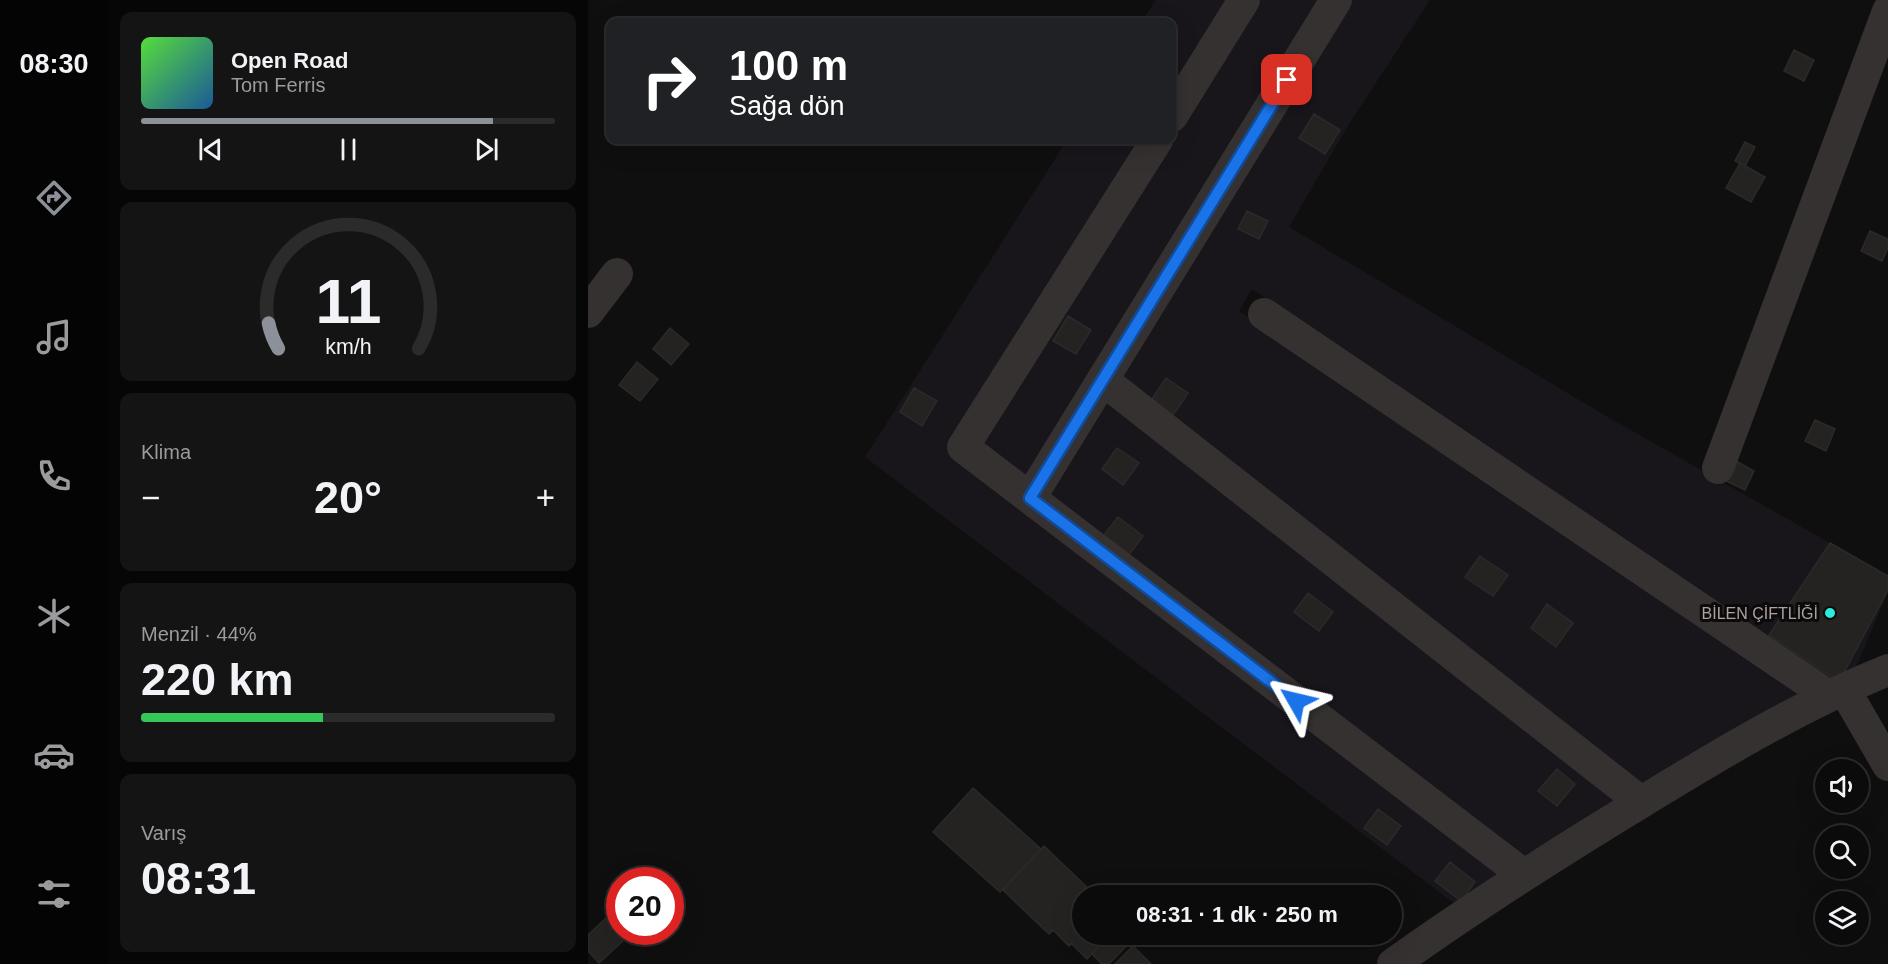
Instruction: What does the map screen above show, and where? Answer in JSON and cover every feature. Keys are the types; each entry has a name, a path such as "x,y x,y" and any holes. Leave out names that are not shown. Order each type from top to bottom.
{"lane":[{"path":"1176,110 1244,0"},
{"path":"1030,498 1336,0"},
{"path":"1718,468 1888,11"},
{"path":"1153,144 963,447 1524,875"},
{"path":"588,312 617,274"},
{"path":"1264,314 1836,693 1888,765"},
{"path":"1103,380 1641,802"},
{"path":"1393,964 1524,875 1752,736 1836,693 1888,670"}],"shaded area":[{"path":"1156,0 1234,0 1176,92 1176,18 1144,18"},
{"path":"1257,0 1326,0 1029,480 978,444 1167,144 1176,144 1176,129"},
{"path":"1348,0 1430,0 1349,124 1289,227 1606,416 1888,576 1888,592 1855,669 1836,681 1252,289 1239,311 1805,693 1639,790 1118,378"},
{"path":"1064,144 1142,144 947,451 1508,874 1459,907 865,457"},
{"path":"1107,393 1624,801 1528,860 1047,496"}],"building":[{"path":"1794,50 1814,60 1804,81 1784,71"},
{"path":"1314,114 1340,130 1325,154 1299,138"},
{"path":"1745,142 1755,147 1745,166 1735,161"},
{"path":"1740,163 1765,177 1751,202 1726,188"},
{"path":"1247,211 1268,221 1259,239 1238,229"},
{"path":"1870,231 1888,239 1888,248 1882,261 1861,251"},
{"path":"1068,316 1091,330 1076,354 1053,341"},
{"path":"670,328 689,344 671,365 653,349"},
{"path":"637,362 658,379 640,401 619,385"},
{"path":"1166,378 1188,393 1172,417 1150,402"},
{"path":"914,388 937,401 922,426 900,412"},
{"path":"1815,420 1835,429 1826,451 1805,441"},
{"path":"1117,448 1139,463 1123,485 1102,469"},
{"path":"1736,461 1754,471 1745,490 1726,481"},
{"path":"1118,517 1143,536 1128,556 1102,537"},
{"name":"BİLEN ÇİFTLİĞİ","path":"1830,543 1888,576 1888,590 1839,682 1769,635"},
{"path":"1480,556 1508,575 1493,596 1465,577"},
{"path":"1308,593 1333,612 1319,631 1294,612"},
{"path":"1547,604 1573,623 1556,647 1531,628"},
{"path":"1557,769 1575,784 1557,806 1538,791"},
{"path":"973,788 1041,849 1000,892 933,832"},
{"path":"1378,809 1401,826 1387,845 1364,828"},
{"path":"1044,846 1085,885 1072,885 1072,944 1069,946 1053,930 1049,934 1003,890"},
{"path":"1450,862 1475,882 1461,901 1435,881"},
{"path":"606,918 606,945 618,945 599,963 588,951 588,935"},
{"path":"1073,945 1100,945 1087,959"},
{"path":"1100,945 1127,945 1109,964 1102,964 1092,954"},
{"path":"1133,946 1151,964 1115,964"}],"place":[{"name":"BİLEN ÇİFTLİĞİ","path":"1830,613"}],"route":[{"path":"1287,80 1030,498 1296,701"}]}
